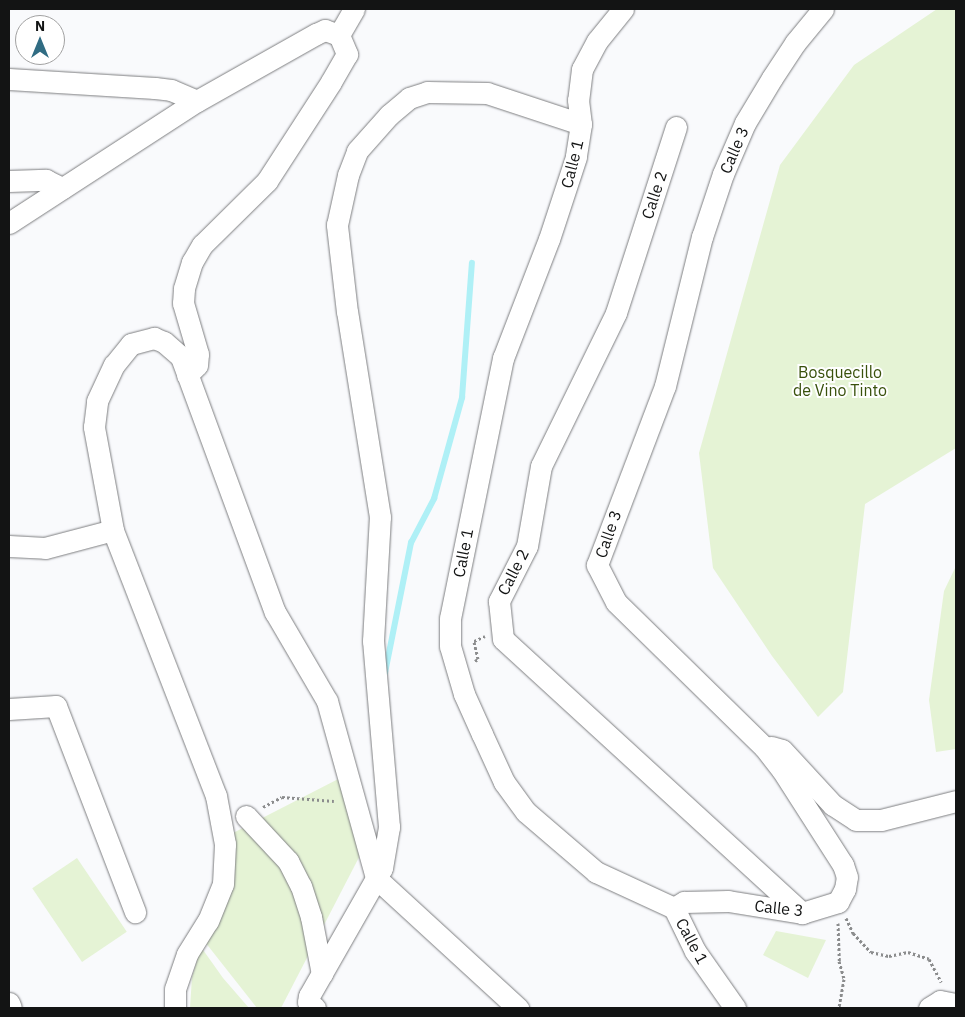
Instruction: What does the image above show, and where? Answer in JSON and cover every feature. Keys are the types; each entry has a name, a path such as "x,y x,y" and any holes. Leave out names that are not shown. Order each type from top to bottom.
{"street":[{"path":"339,35 354,9"},
{"name":"Calle 1","path":"623,9 597,41 582,69 578,100 581,124 566,191 517,317 497,384 450,618 450,646 457,672 504,782 526,812 596,872 674,908 694,951 735,1008"},
{"name":"Calle 3","path":"674,908 684,902 728,901 802,913 838,902 845,889 847,876 843,865 808,808 764,747 616,602 597,565 665,386 702,237 723,174 745,123 767,85 795,42 823,9"},
{"path":"9,223 197,101 316,34 325,30 339,35 347,54 267,181 202,244 192,262 185,281 183,303 198,354 197,366 187,375"},
{"path":"9,79 155,88 171,90 197,101"},
{"path":"314,1008 308,1002 309,996 386,857 389,827 374,641 380,516 347,312 338,233 348,174 357,151 389,115 409,98 427,92 487,93 581,124"},
{"name":"Calle 2","path":"676,127 616,313 542,466 527,546 499,601 503,639 802,913"},
{"path":"9,181 46,180 62,188"},
{"path":"175,1008 175,989 187,954 208,921 223,884 225,844 216,796 113,530 94,427 97,401 105,381 131,344 154,338 173,348 181,357 275,612 327,701 376,878 404,901 518,1008"},
{"path":"9,546 45,548 113,530"},
{"path":"9,709 56,706 135,912"},
{"path":"764,747 782,750 833,805 856,820 881,820 956,801"},
{"path":"246,816 288,861 301,886 312,917 322,974"},
{"path":"9,1003 12,1008"}],"path":[{"path":"457,672 478,659 474,641 502,631"},
{"path":"246,816 282,797 354,803"},
{"path":"838,902 853,933 871,952 889,956 908,952 929,958 941,980 942,1004"},
{"path":"838,902 839,961 844,979 839,1008"}],"green space":[{"name":"Bosquecillo de Vino Tinto","path":"937,9 956,9 956,448 865,504 843,692 818,717 772,656 713,568 699,453 780,165 854,65"},
{"path":"956,566 956,749 936,752 929,700 944,591"},
{"path":"348,774 369,838 281,1008 257,1008 205,942 233,833"},
{"path":"77,858 127,932 82,962 32,888"},
{"path":"776,931 826,940 808,978 763,955"},
{"path":"201,947 223,978 249,1008 190,1008 192,977"}],"waterway":[{"path":"385,673 411,543 434,499 462,398 472,263"}]}
